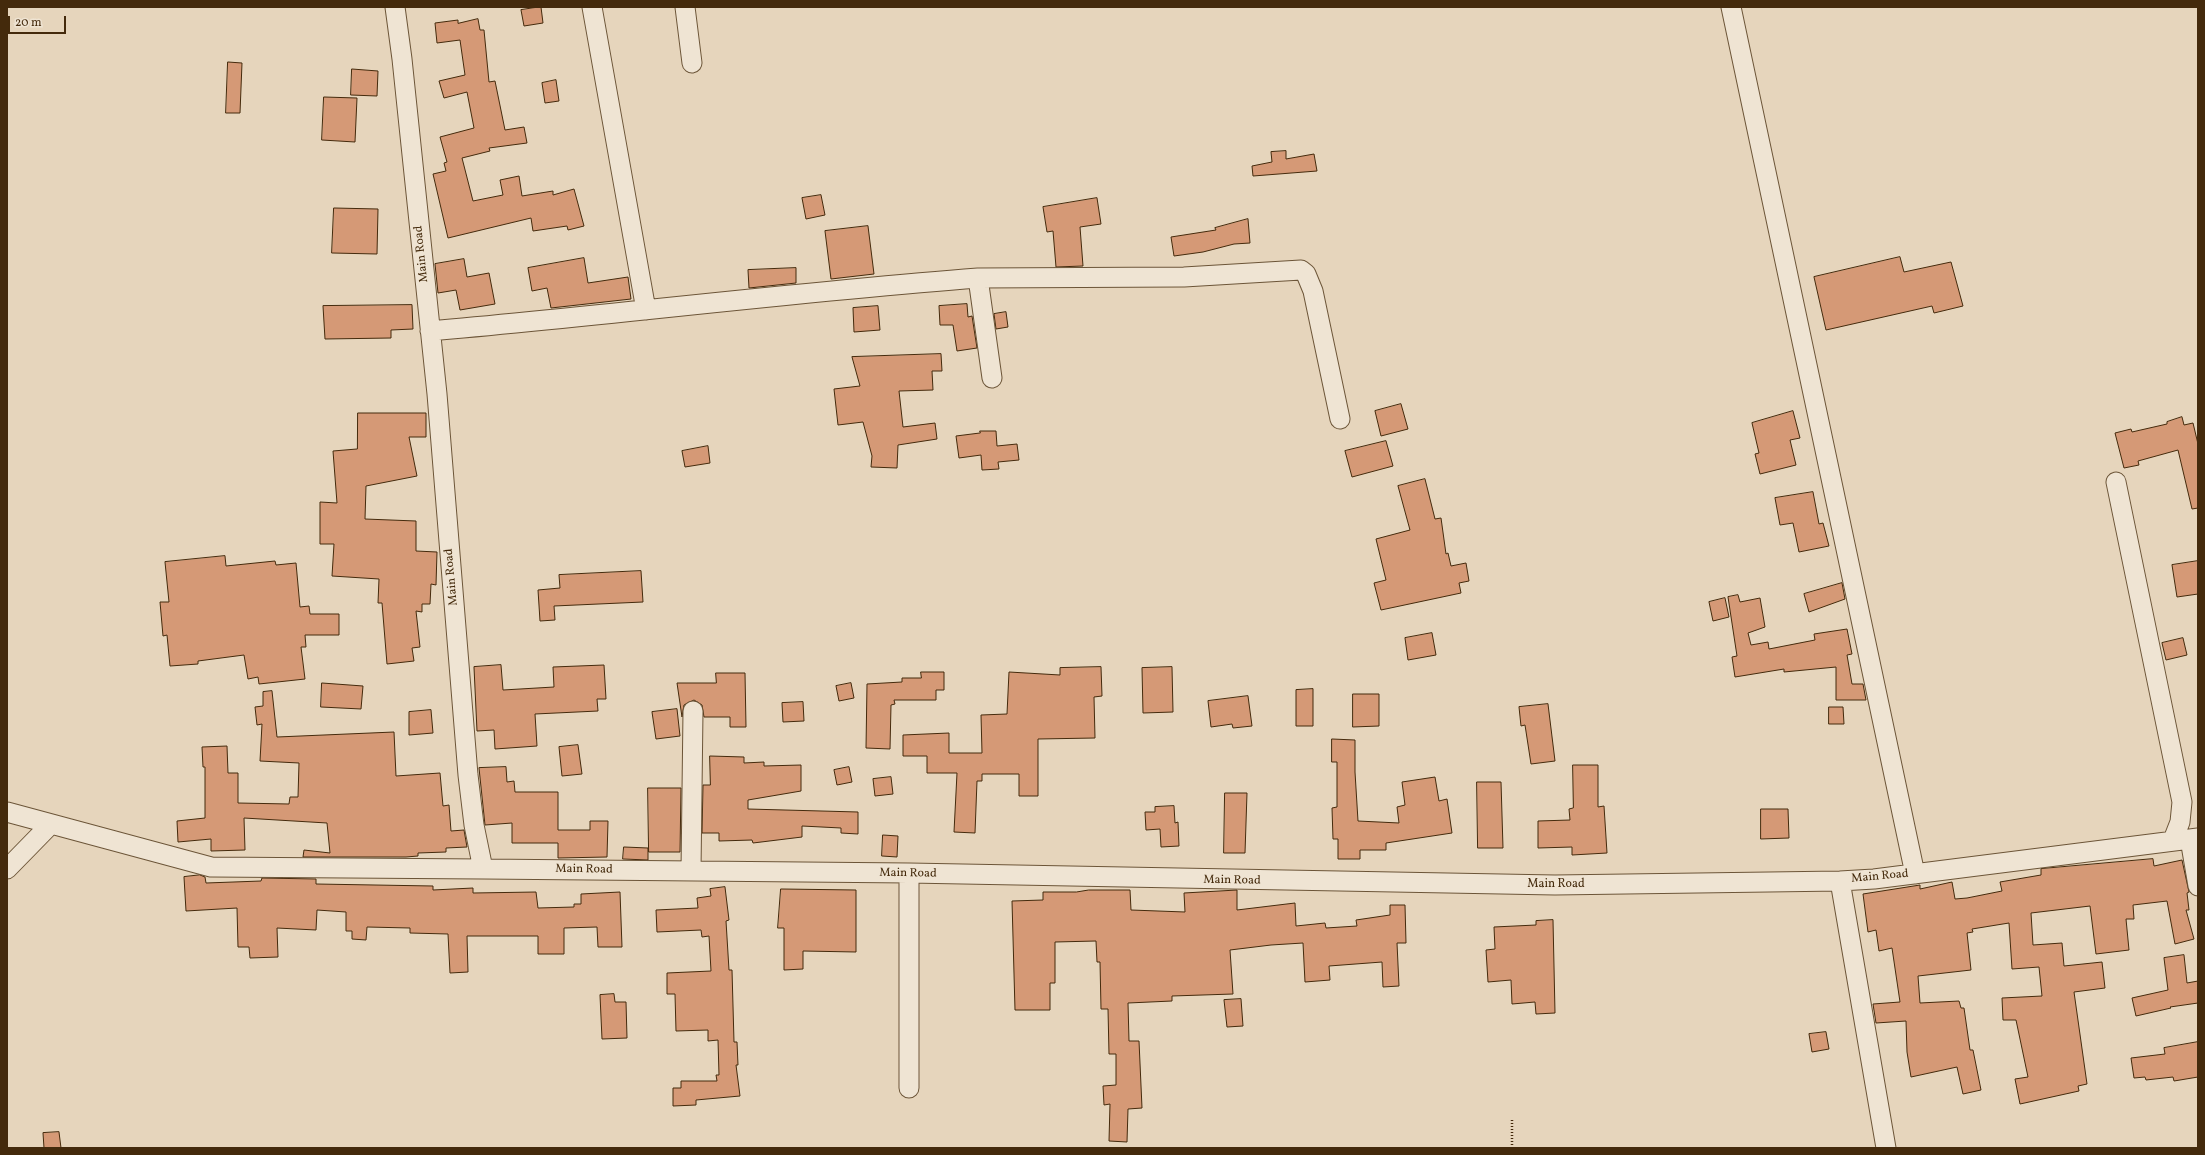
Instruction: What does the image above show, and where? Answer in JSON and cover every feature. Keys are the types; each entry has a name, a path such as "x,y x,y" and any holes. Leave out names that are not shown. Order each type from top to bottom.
{"street":[{"name":"Main Road","path":"395,7 402,58 437,394 468,775 474,824 483,869 909,874 1241,881 1555,885 1840,881 1915,874 2187,839"},
{"path":"592,7 646,310"},
{"path":"685,7 692,63"},
{"path":"1731,7 1915,874"},
{"path":"430,331 802,293 978,278 1184,277 1301,270 1306,274 1313,291 1340,419"},
{"path":"978,278 992,378"},
{"path":"2116,482 2182,802 2180,822 2187,839 2198,886"},
{"path":"691,871 693,711"},
{"path":"7,812 50,825 211,867 483,869"},
{"path":"7,869 50,825"},
{"path":"909,874 909,1088"},
{"path":"1840,881 1886,1148"}],"path":[{"path":"1512,1118 1512,1148"}],"building":[{"path":"541,7 543,23 524,26 521,10"},
{"path":"478,19 480,30 484,30 489,82 495,81 505,130 524,127 527,143 489,148 490,151 462,158 473,201 503,195 500,180 519,176 522,196 553,191 553,195 574,189 584,226 568,230 567,226 533,231 531,218 448,238 433,174 446,171 444,163 447,162 440,137 474,128 467,92 444,98 439,81 465,75 460,40 437,43 435,23 458,20 458,23"},
{"path":"228,62 242,63 240,113 226,113"},
{"path":"352,69 378,71 377,96 351,95"},
{"path":"556,80 559,101 545,103 542,83"},
{"path":"324,97 357,98 355,142 322,140"},
{"path":"1286,151 1286,159 1314,154 1317,171 1253,176 1252,166 1272,162 1271,152"},
{"path":"821,195 825,215 806,219 802,198"},
{"path":"1097,198 1101,224 1080,227 1083,266 1056,267 1053,231 1047,232 1043,207"},
{"path":"334,208 378,209 377,254 332,253"},
{"path":"1248,219 1250,243 1234,244 1203,252 1174,256 1171,237 1216,230 1215,228"},
{"path":"868,226 874,274 831,279 825,231"},
{"path":"1900,257 1904,272 1951,262 1963,306 1934,313 1932,306 1826,330 1814,277"},
{"path":"584,258 588,283 628,277 631,299 551,308 547,288 532,291 528,268"},
{"path":"464,259 467,277 489,273 495,304 460,310 456,290 438,293 435,264"},
{"path":"796,268 796,283 749,288 748,270"},
{"path":"967,304 968,317 972,316 977,348 957,351 953,325 940,325 939,306"},
{"path":"412,305 413,329 391,330 391,338 325,339 323,306"},
{"path":"878,306 880,330 854,332 853,308"},
{"path":"1006,312 1008,327 996,329 994,314"},
{"path":"941,354 942,371 932,371 933,390 899,391 903,427 935,423 937,439 898,445 897,468 871,467 872,456 863,422 838,425 834,389 860,386 852,357"},
{"path":"1401,404 1408,429 1381,436 1375,411"},
{"path":"1793,411 1800,438 1790,440 1796,465 1760,474 1755,454 1759,453 1752,423"},
{"path":"358,413 426,413 426,437 409,437 417,476 366,486 365,519 416,521 416,551 437,552 436,585 431,584 430,604 422,604 422,612 416,611 420,647 412,648 414,661 387,664 382,603 378,603 379,579 332,576 334,544 320,544 320,502 337,503 333,451 357,449"},
{"path":"2182,417 2184,425 2193,423 2198,444 2198,508 2192,509 2178,450 2138,461 2139,465 2124,468 2115,433 2131,429 2132,432 2167,424 2167,422"},
{"path":"980,431 996,431 997,446 1017,444 1019,460 998,462 999,469 982,470 981,455 959,458 956,436 980,433"},
{"path":"1386,441 1393,466 1352,477 1345,451"},
{"path":"708,446 710,463 685,467 682,451"},
{"path":"1425,479 1435,519 1441,518 1446,554 1448,553 1451,566 1466,563 1469,581 1459,583 1461,593 1381,610 1374,583 1386,580 1376,539 1410,530 1398,486"},
{"path":"1813,492 1819,524 1823,523 1829,546 1799,552 1793,523 1780,525 1775,498"},
{"path":"225,556 226,566 275,561 276,565 296,563 300,607 309,606 310,614 339,614 339,635 305,635 306,647 301,647 305,679 259,684 258,677 248,679 244,655 198,661 198,664 170,666 167,635 163,636 160,602 169,602 165,562"},
{"path":"2198,561 2198,594 2177,597 2172,565"},
{"path":"641,571 643,602 554,606 555,620 540,621 538,590 560,588 559,575"},
{"path":"1842,583 1845,599 1809,612 1804,594"},
{"path":"1738,595 1740,602 1760,598 1765,627 1748,633 1751,645 1768,642 1769,649 1815,640 1814,634 1847,629 1852,654 1847,655 1852,684 1863,684 1866,700 1836,700 1836,667 1784,672 1784,669 1735,677 1732,657 1737,656 1728,597"},
{"path":"1725,598 1729,617 1713,621 1709,602"},
{"path":"1432,633 1436,655 1408,660 1405,638"},
{"path":"2183,638 2187,655 2166,660 2162,643"},
{"path":"501,665 503,690 554,687 553,667 604,665 606,699 597,699 598,711 535,714 537,746 495,749 494,730 477,731 474,667"},
{"path":"1101,667 1102,696 1094,697 1095,738 1038,739 1038,796 1019,796 1019,774 982,774 982,781 977,781 975,833 954,832 957,773 927,773 927,756 903,756 903,735 949,733 949,753 982,753 981,715 1007,714 1009,672 1060,675 1060,668"},
{"path":"1172,667 1173,712 1143,713 1142,668"},
{"path":"921,672 944,672 944,690 936,690 936,700 894,700 895,704 891,705 890,749 866,748 867,684 902,682 902,678 921,678"},
{"path":"716,673 745,673 746,727 730,727 730,717 704,717 702,705 694,700 684,705 682,717 677,683 716,683"},
{"path":"322,683 363,686 361,709 321,707"},
{"path":"851,683 854,698 839,701 836,686"},
{"path":"1313,689 1313,726 1296,726 1296,690"},
{"path":"272,691 277,737 394,732 396,776 440,773 443,806 449,805 451,831 464,830 467,847 446,848 446,852 418,853 418,856 406,857 303,857 304,850 330,853 327,823 244,818 245,850 211,851 211,839 178,842 177,821 205,818 205,767 203,767 202,747 227,746 228,773 238,773 238,803 289,804 290,797 298,797 299,763 260,761 262,724 257,725 255,707 263,706 263,692"},
{"path":"1353,694 1379,694 1379,726 1353,727"},
{"path":"1248,696 1252,726 1233,728 1232,724 1211,727 1208,701"},
{"path":"803,702 804,721 783,722 782,703"},
{"path":"1548,704 1555,761 1531,764 1525,725 1521,726 1519,707"},
{"path":"1829,707 1843,707 1844,724 1829,724"},
{"path":"677,709 680,736 656,739 652,712"},
{"path":"431,710 433,733 409,735 409,712"},
{"path":"1332,739 1355,740 1358,821 1399,823 1397,807 1405,805 1402,782 1435,777 1439,801 1447,799 1452,833 1386,843 1386,850 1360,850 1360,859 1338,859 1338,839 1333,839 1332,808 1337,807 1337,762 1332,762"},
{"path":"578,745 582,774 562,776 559,747"},
{"path":"710,756 744,757 744,763 764,762 764,766 801,765 801,791 748,800 748,809 858,812 858,834 841,833 841,828 802,826 802,837 753,843 752,840 719,841 719,833 702,833 703,785 710,785"},
{"path":"1573,765 1598,765 1598,807 1604,806 1607,853 1572,855 1572,847 1538,848 1538,821 1570,820 1569,809 1573,808"},
{"path":"506,767 507,782 514,781 515,792 558,792 558,830 590,830 590,821 608,821 607,857 558,858 558,843 512,843 512,823 485,825 479,768"},
{"path":"849,767 852,782 837,785 834,770"},
{"path":"891,777 893,794 875,796 873,779"},
{"path":"1477,782 1501,782 1503,848 1478,848"},
{"path":"648,788 681,788 680,852 649,852"},
{"path":"1225,793 1247,793 1245,853 1224,853"},
{"path":"1174,806 1175,823 1178,822 1179,846 1161,847 1160,829 1146,830 1145,812 1155,812 1155,807"},
{"path":"1761,809 1788,809 1789,838 1761,839"},
{"path":"883,835 898,836 897,857 882,856"},
{"path":"624,847 648,848 648,860 623,859"},
{"path":"2153,859 2154,866 2182,860 2189,892 2187,893 2189,910 2186,910 2194,939 2175,944 2167,901 2133,905 2134,919 2126,919 2129,950 2096,954 2090,906 2031,913 2033,945 2062,943 2064,966 2102,962 2105,988 2074,992 2087,1084 2078,1086 2079,1091 2020,1104 2015,1079 2028,1077 2016,1020 2003,1020 2002,998 2042,996 2039,967 2012,969 2009,923 1972,929 1973,932 1967,933 1971,970 1918,976 1920,1003 1959,1001 1961,1008 1964,1008 1970,1050 1973,1050 1981,1090 1963,1094 1957,1067 1911,1077 1907,1052 1906,1021 1876,1023 1873,1004 1900,1002 1892,948 1879,951 1876,930 1868,932 1863,894 1920,885 1920,889 1952,882 1955,899 1967,898 2002,891 2000,882 2041,875 2041,869"},
{"path":"200,875 205,877 206,883 261,881 262,878 316,879 316,884 433,886 433,890 473,888 473,893 536,892 538,908 574,907 574,904 581,904 581,894 620,892 622,947 598,947 597,927 564,928 564,954 538,954 538,936 467,936 468,972 450,973 448,934 410,933 410,928 367,927 366,940 352,939 352,931 346,931 346,912 317,910 316,930 277,928 278,957 250,958 249,947 238,947 237,908 186,911 184,877"},
{"path":"725,887 729,920 726,921 729,970 732,970 734,1042 737,1042 738,1065 736,1065 740,1096 696,1100 696,1105 673,1106 673,1088 681,1088 681,1081 717,1081 716,1075 719,1075 718,1040 708,1041 708,1030 676,1031 675,994 667,994 667,973 711,971 709,936 702,937 701,930 657,932 656,910 698,908 697,898 711,896 710,889"},
{"path":"781,889 856,890 856,952 803,951 803,969 784,970 784,928 778,928"},
{"path":"1089,890 1130,890 1131,910 1185,912 1184,893 1237,890 1237,910 1295,903 1296,926 1325,923 1326,928 1357,926 1356,920 1390,915 1390,905 1405,905 1406,943 1397,943 1399,986 1383,987 1382,962 1329,966 1330,980 1305,982 1303,943 1271,945 1230,950 1233,994 1172,996 1172,1001 1128,1003 1129,1041 1139,1041 1142,1108 1128,1109 1127,1142 1109,1141 1110,1104 1104,1105 1103,1086 1116,1085 1116,1054 1109,1054 1108,1009 1101,1009 1100,962 1097,962 1096,941 1055,942 1055,983 1050,983 1050,1010 1015,1010 1012,901 1043,900 1043,892 1076,892"},
{"path":"1553,920 1555,1013 1536,1014 1535,1002 1512,1004 1511,980 1488,982 1486,950 1495,949 1494,927 1536,925 1536,921"},
{"path":"2184,955 2187,983 2198,981 2198,1003 2170,1007 2171,1008 2136,1016 2132,998 2168,990 2164,958"},
{"path":"614,994 615,1002 626,1002 627,1038 602,1039 600,995"},
{"path":"1241,999 1243,1026 1227,1027 1224,1000"},
{"path":"1826,1032 1829,1049 1812,1052 1809,1034"},
{"path":"2198,1042 2198,1077 2174,1081 2173,1077 2146,1080 2145,1077 2134,1078 2131,1058 2165,1054 2164,1048"},
{"path":"59,1132 61,1148 44,1148 43,1133"}]}
